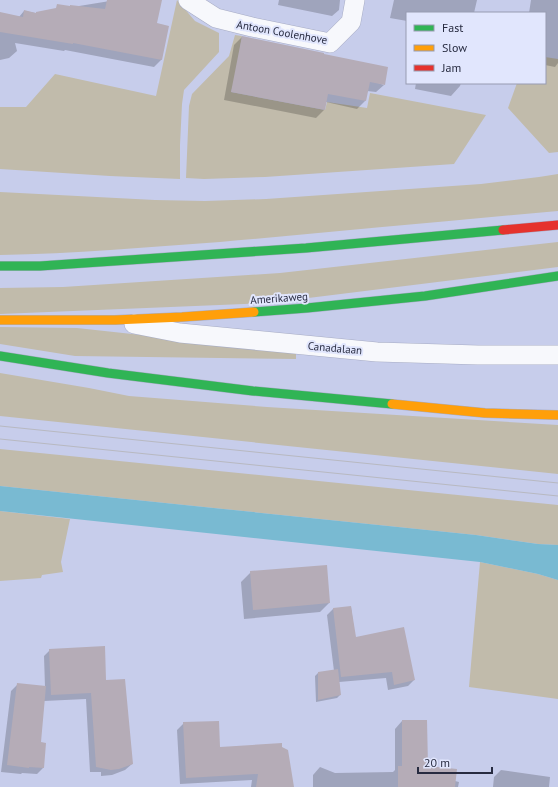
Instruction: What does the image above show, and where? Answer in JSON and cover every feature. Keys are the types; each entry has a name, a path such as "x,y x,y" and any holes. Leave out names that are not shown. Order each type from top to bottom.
{"main road":[{"path":"0,266 40,266 306,248 558,225"},
{"name":"Amerikaweg","path":"0,320 115,320 307,308 425,296 558,276"},
{"path":"0,356 108,373 253,391 485,413 558,416"}],"street":[{"name":"Antoon Coolenhove","path":"188,0 210,15 221,20 330,43 351,22 355,0"},
{"name":"Canadalaan","path":"115,320 180,333 377,352 478,355 558,355"}],"shaded area":[{"path":"177,0 195,21 219,33 219,52 184,90 180,145 180,179 0,169 0,107 26,107 55,74 156,96"},
{"path":"235,35 242,36 240,48 244,49 231,92 325,110 327,102 367,108 370,93 486,115 454,164 265,177 204,179 186,178 189,106 192,94 229,56"},
{"path":"546,57 558,59 558,152 549,153 508,108 517,84 546,84"},
{"path":"558,174 558,211 220,242 83,252 0,255 0,192 205,201 266,199 481,184"},
{"path":"558,242 558,267 268,303 0,314 0,288 63,287 280,273"},
{"path":"0,327 77,328 296,352 296,359 75,356 0,344"},
{"path":"0,373 129,396 267,407 558,425 558,474 0,416"},
{"path":"0,449 558,505 558,545 538,544 476,535 0,486"},
{"path":"0,511 70,519 61,562 63,572 42,575 41,578 0,581"},
{"path":"480,562 538,574 558,580 558,699 469,687"}],"water":[{"path":"0,486 476,535 538,544 558,545 558,580 538,574 480,562 0,511"}],"building":[{"path":"107,0 162,0 157,23 169,26 162,60 73,43 0,32 0,12 23,17 24,10 36,13 56,8 57,4 105,9"},
{"path":"242,36 388,67 385,85 370,82 366,101 328,94 325,110 231,92"},
{"path":"327,565 330,603 253,610 250,571"},
{"path":"351,606 356,637 404,627 415,680 394,685 392,672 341,677 333,608"},
{"path":"105,646 106,680 125,679 133,764 111,770 96,767 91,693 51,695 49,649"},
{"path":"338,669 341,695 318,700 318,672"},
{"path":"17,683 46,686 41,742 46,743 44,768 29,768 7,765"},
{"path":"402,720 427,720 428,766 457,769 455,787 398,787 398,766 402,766"},
{"path":"219,721 220,747 282,743 282,747 288,750 294,787 256,787 258,774 186,778 183,722"}],"tram line":[{"path":"0,426 558,483"},
{"path":"0,439 558,496"}],"traffic: fast":[{"path":"0,266 40,266 306,248 503,230"},
{"path":"254,312 425,296 558,276"},
{"path":"0,356 108,373 253,391 392,404"}],"traffic: slow":[{"path":"0,320 115,320 254,312"},
{"path":"392,404 485,413 558,415"}],"traffic: jam":[{"path":"503,230 558,225"}]}
